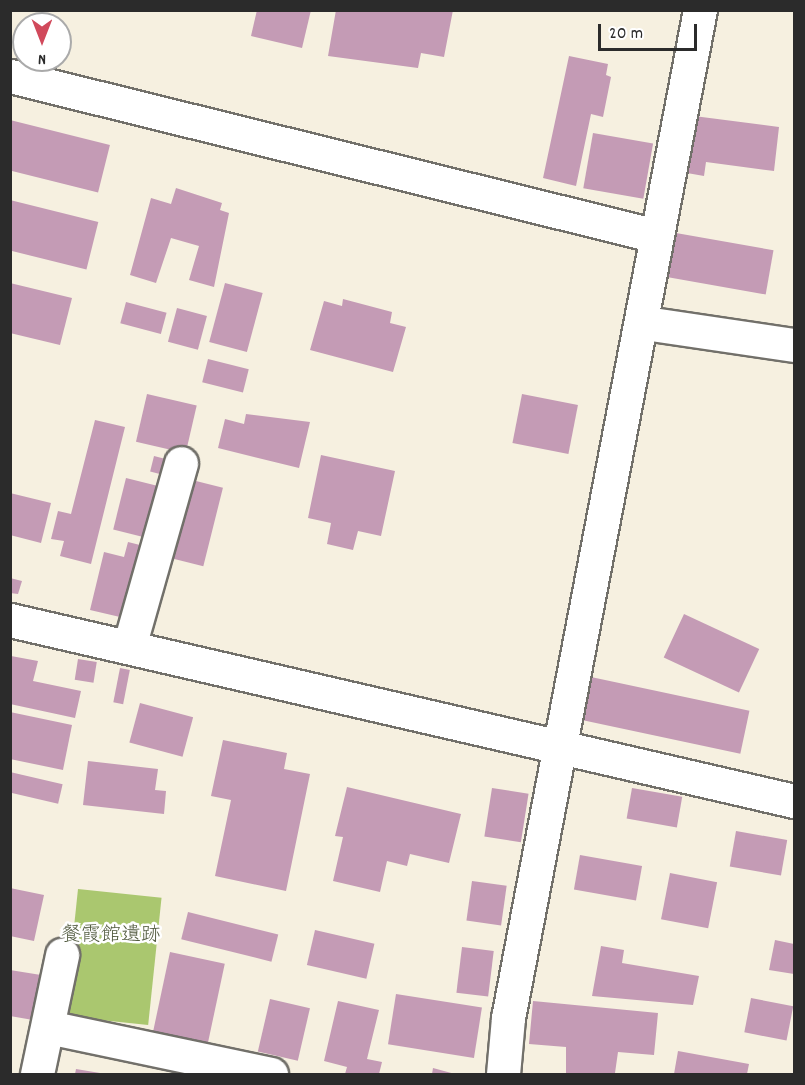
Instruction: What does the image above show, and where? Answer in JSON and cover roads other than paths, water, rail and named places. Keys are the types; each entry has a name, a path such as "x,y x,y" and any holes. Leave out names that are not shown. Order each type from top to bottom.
{"street":[{"path":"503,1074 508,1018 645,322 657,236 700,10"},
{"path":"10,76 657,236"},
{"path":"645,322 795,345"},
{"path":"129,647 181,463"},
{"path":"10,620 795,801"},
{"path":"37,1074 62,955"},
{"path":"48,1027 271,1074"}],"park label":[{"name":"餐霞館遺跡","path":"111,936"}]}
